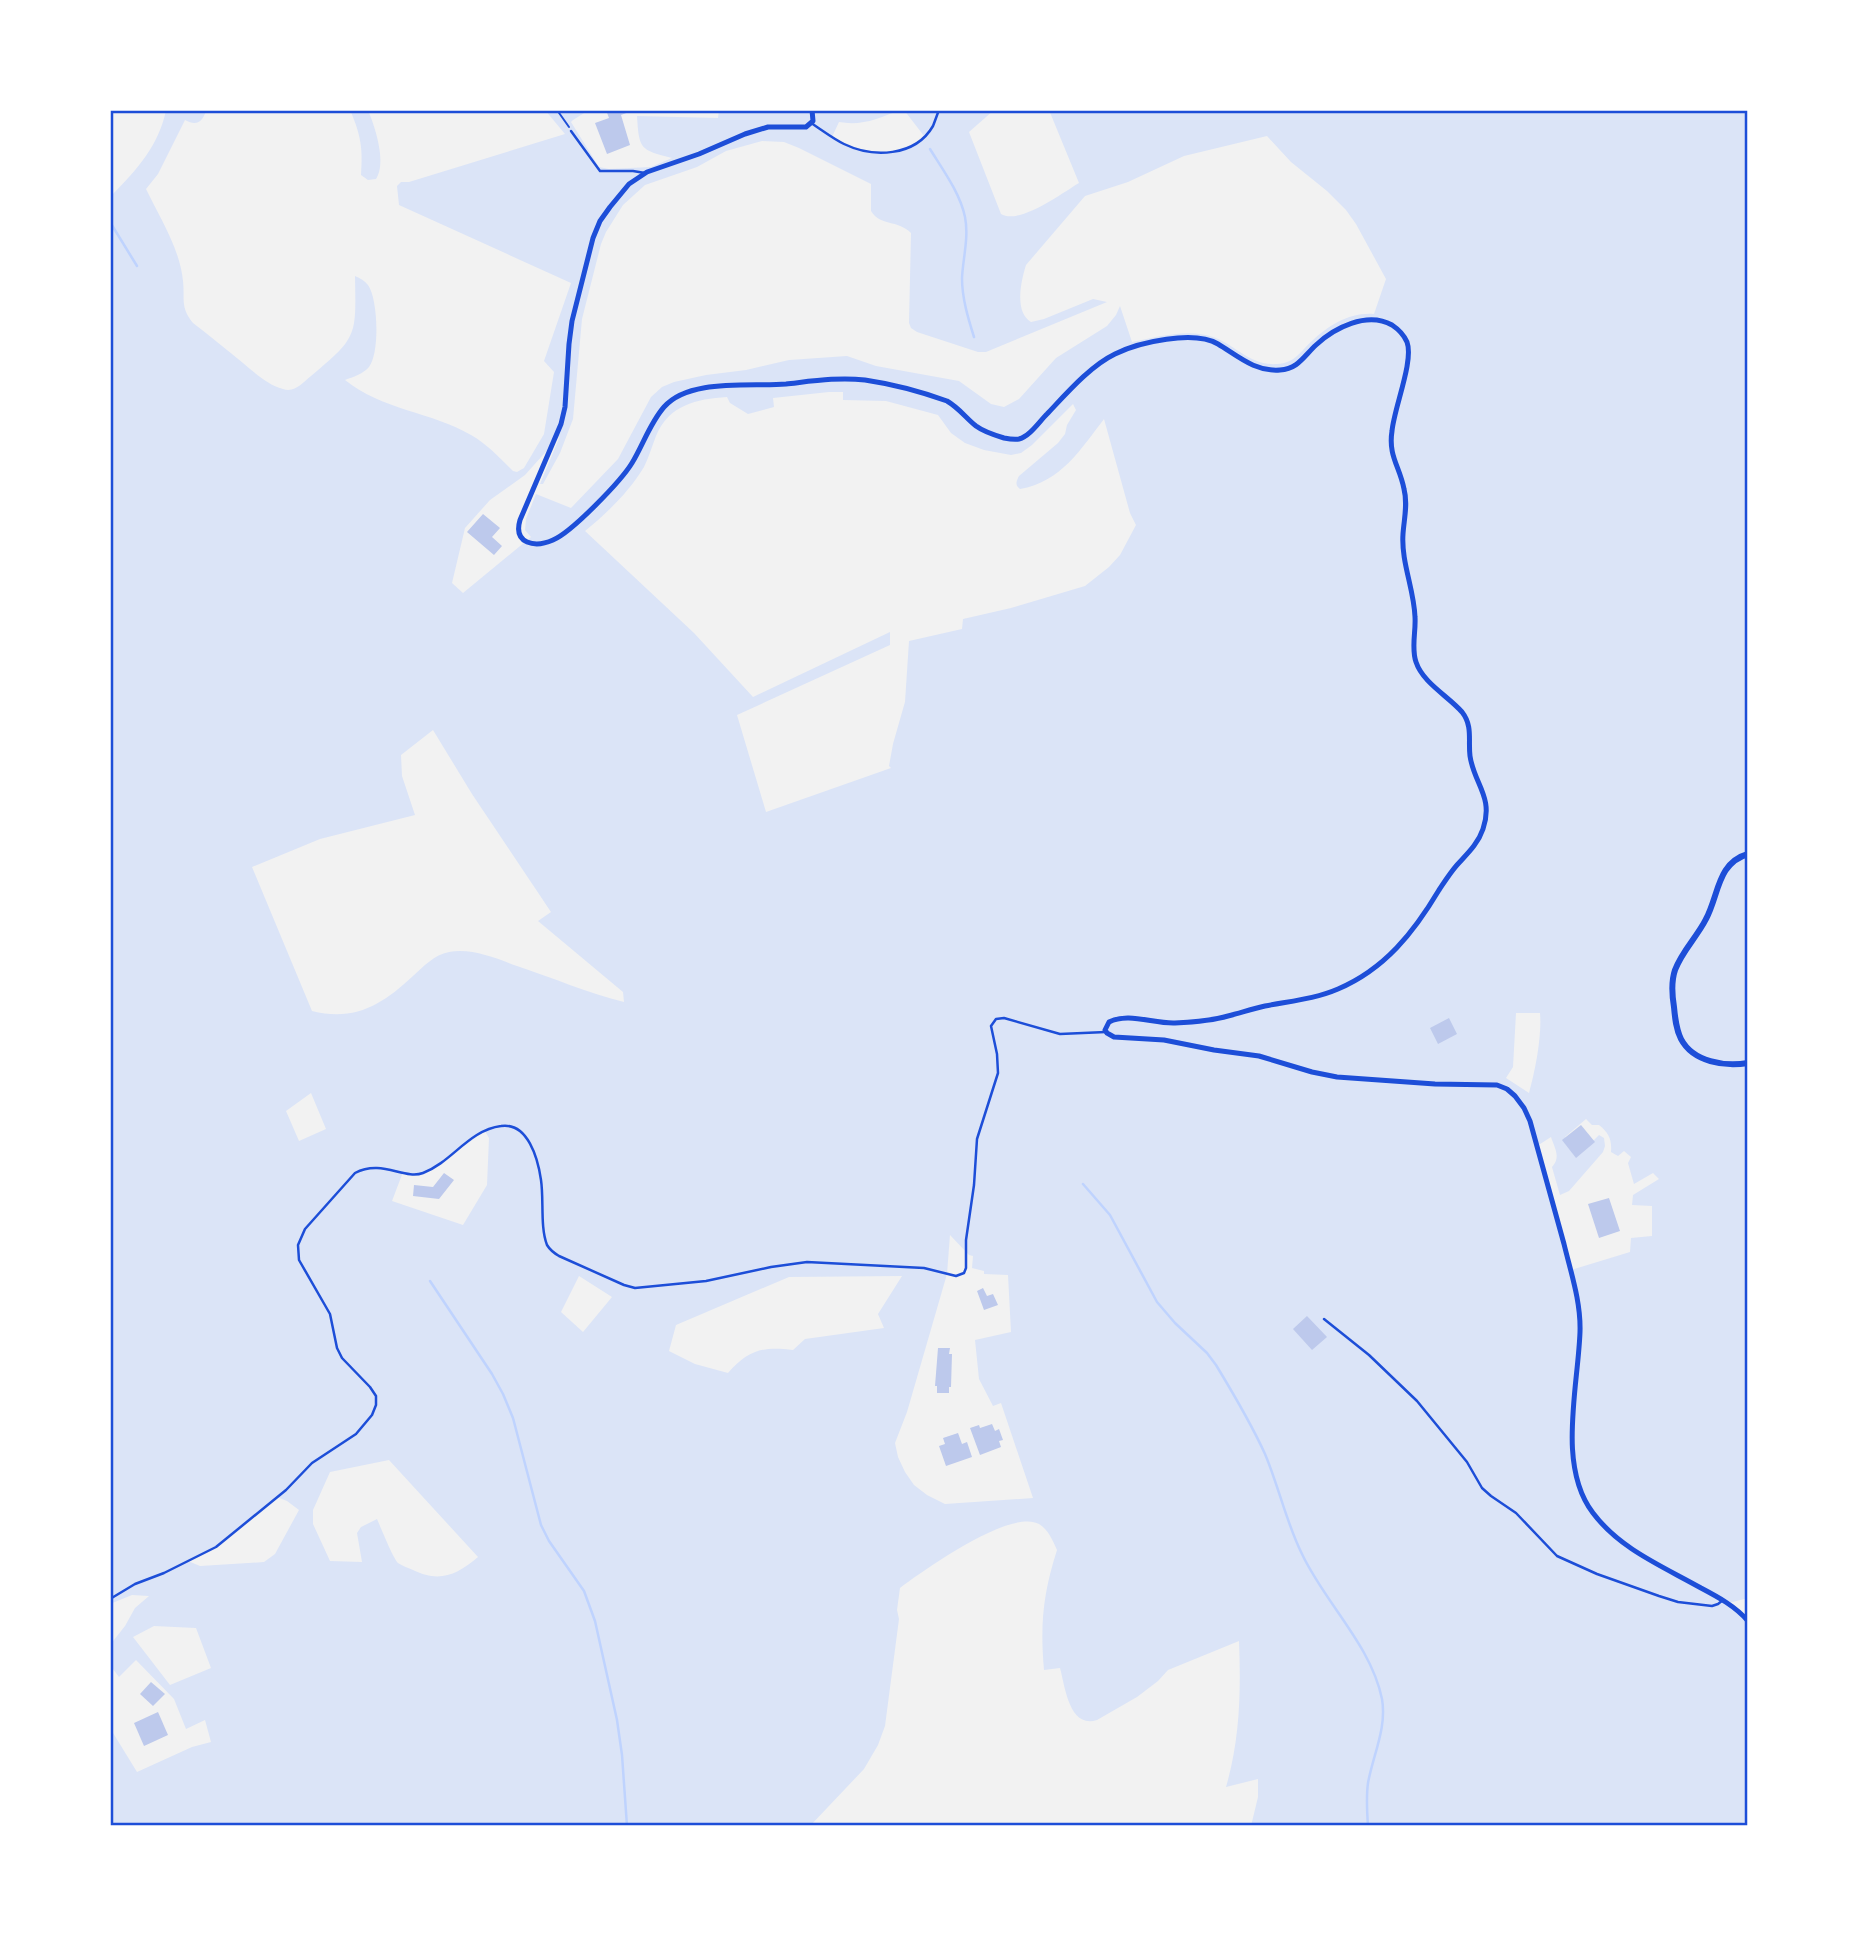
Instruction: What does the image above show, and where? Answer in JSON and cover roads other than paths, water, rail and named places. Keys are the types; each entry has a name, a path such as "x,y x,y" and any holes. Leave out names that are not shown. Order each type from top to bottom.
{"main road":[{"path":"1748,855 1736,859 1724,871 1706,919 1677,966 1672,996 1679,1034 1689,1049 1700,1057 1717,1063 1748,1063"}],"street":[{"path":"812,110 814,117 811,123 802,128 777,126 757,130 645,173 624,189 610,206 598,226 591,247 570,332 562,420 519,524 520,535 529,543 538,544 548,542 568,531 631,465 663,407 676,397 692,391 823,379 863,380 944,400 957,407 982,430 1017,439 1028,433 1069,391 1104,361 1136,347 1171,340 1201,339 1218,344 1247,363 1269,370 1279,370 1297,365 1330,334 1362,321 1372,319 1387,322 1404,336 1408,345 1408,359 1393,422 1391,445 1392,457 1405,492 1403,544 1414,603 1415,657 1422,673 1462,713 1468,723 1471,757 1486,802 1483,832 1450,874 1407,937 1382,963 1358,980 1315,997 1263,1006 1216,1019 1166,1023 1119,1018 1108,1022 1106,1032 1114,1037 1164,1040 1259,1056 1329,1076 1435,1084 1491,1084 1504,1087 1513,1093 1530,1121 1577,1300 1580,1334 1573,1439 1575,1471 1580,1492 1598,1520 1625,1545 1723,1600 1748,1621"}],"lane":[{"path":"811,123 851,147 870,152 891,152 908,148 920,141 933,125 939,110"},
{"path":"571,131 600,171 645,173"},
{"path":"110,1599 135,1584 216,1547 286,1490 312,1463 356,1434 372,1415 376,1396 342,1358 330,1314 301,1265 297,1251 306,1229 355,1173 374,1168 422,1174 481,1132 510,1126 519,1129 526,1138 539,1168 546,1238 550,1249 559,1256 624,1285 641,1288 706,1281 807,1262 925,1268 956,1276 964,1273 977,1139 998,1073 993,1022 996,1018 1004,1018 1067,1035 1106,1032"},
{"path":"1324,1319 1369,1354 1417,1401 1466,1462 1482,1488 1516,1513 1558,1556 1597,1574 1669,1599 1712,1606 1723,1600"}],"waterway":[{"path":"930,149 963,208 966,240 962,285 974,337"},
{"path":"110,222 137,266"},
{"path":"1083,1184 1110,1215 1157,1302 1207,1353 1229,1386 1265,1454 1302,1554 1368,1660 1376,1679 1383,1710 1381,1731 1368,1783 1368,1826"},
{"path":"430,1281 503,1394 513,1418 541,1525 584,1591 595,1621 617,1720 627,1826"}]}
